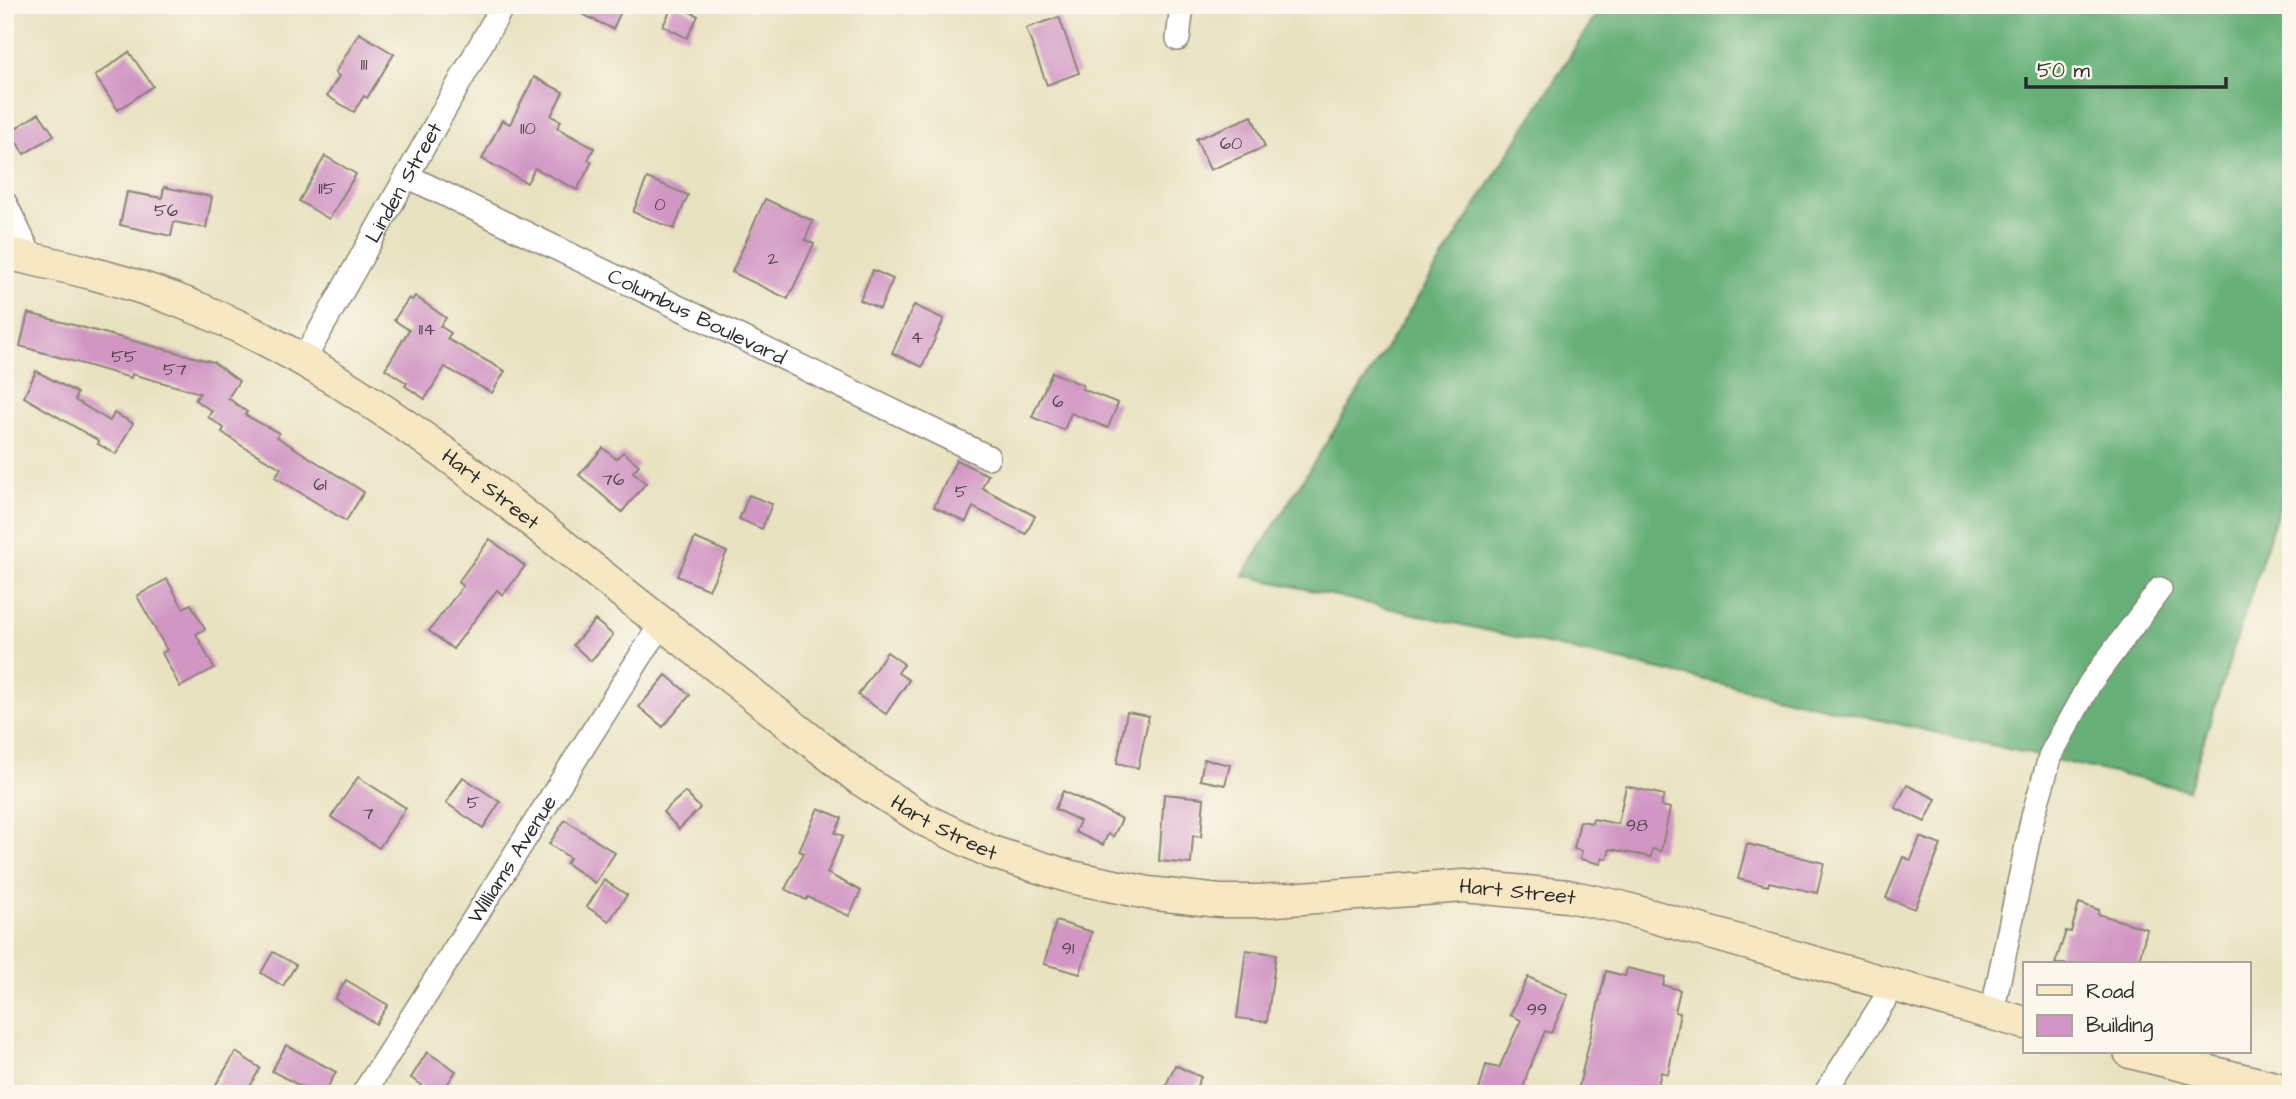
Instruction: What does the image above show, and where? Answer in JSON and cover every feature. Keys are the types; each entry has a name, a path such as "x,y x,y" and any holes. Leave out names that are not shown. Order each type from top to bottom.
{"main road":[{"name":"Hart Street","path":"18,256 107,278 180,301 263,339 362,396 438,449 860,779 894,802 991,852 1031,866 1112,886 1220,901 1262,901 1464,886 1568,896 1620,906 2023,1022"},
{"path":"2138,1054 2291,1093"}],"street":[{"name":"Linden Street","path":"303,361 503,5"},
{"path":"1178,39 1182,5"},
{"name":"Columbus Boulevard","path":"407,176 988,457"},
{"path":"5,203 18,256"},
{"path":"1992,1013 2033,816 2051,754 2090,683 2160,589"},
{"name":"Williams Avenue","path":"363,1094 661,624"},
{"path":"1825,1094 1894,985"}],"green space":[{"path":"1602,5 2291,5 2291,470 2188,790 1243,575"}],"building":[{"path":"563,5 624,5 613,29"},
{"path":"673,5 698,16 687,38 663,26"},
{"path":"1059,17 1079,73 1047,85 1026,28"},
{"path":"359,33 394,54 367,98 364,96 354,112 327,96 339,76 335,73"},
{"path":"129,52 153,86 118,110 95,76"},
{"path":"534,77 563,92 551,116 561,121 557,128 594,148 588,160 592,162 577,190 535,168 527,183 482,159 502,120 510,124"},
{"path":"39,113 54,135 24,154 10,132"},
{"path":"1252,116 1265,147 1210,170 1196,139"},
{"path":"325,156 356,174 329,219 299,201"},
{"path":"647,178 688,195 674,229 633,212"},
{"path":"164,187 212,197 206,228 174,222 171,236 120,225 127,192 162,198"},
{"path":"765,199 813,221 805,240 814,244 788,299 732,272"},
{"path":"873,270 893,279 880,309 860,300"},
{"path":"415,296 446,318 440,326 451,333 447,339 505,371 492,393 445,367 425,399 385,369 409,330 394,320 409,298 412,300"},
{"path":"914,305 944,319 922,367 892,353"},
{"path":"28,313 213,362 239,381 228,398 247,412 245,415 279,433 277,437 364,492 346,521 275,477 281,468 222,432 224,428 208,417 212,411 195,400 200,393 132,374 131,378 20,346"},
{"path":"36,371 77,393 75,400 110,421 114,413 133,423 116,454 24,397"},
{"path":"1052,372 1083,385 1082,389 1118,403 1108,428 1071,413 1064,430 1032,417"},
{"path":"603,448 616,459 623,452 639,465 633,472 646,483 622,512 579,475"},
{"path":"956,460 988,475 982,488 1035,516 1026,534 973,507 966,522 934,507"},
{"path":"749,495 772,504 762,529 739,519"},
{"path":"695,538 727,552 709,590 677,576"},
{"path":"490,539 525,566 503,595 497,590 453,649 429,631 463,586 458,582"},
{"path":"167,579 183,608 191,604 205,629 196,634 214,668 180,687 162,653 167,650 137,596"},
{"path":"595,620 613,635 591,661 573,645"},
{"path":"887,652 904,664 898,673 909,680 886,714 858,695"},
{"path":"666,675 690,695 663,727 639,707"},
{"path":"1127,712 1149,716 1138,768 1117,763"},
{"path":"1204,759 1230,765 1225,785 1200,780"},
{"path":"358,777 406,808 379,848 331,817"},
{"path":"463,777 500,802 483,828 446,803"},
{"path":"1907,785 1936,799 1925,822 1895,808"},
{"path":"1626,786 1664,795 1661,806 1670,808 1661,851 1652,849 1651,857 1610,849 1607,859 1602,858 1601,864 1580,859 1582,851 1574,849 1580,821 1592,823 1593,819 1618,824"},
{"path":"1063,791 1122,819 1113,837 1108,834 1103,845 1075,832 1080,821 1055,809"},
{"path":"685,792 700,808 679,829 663,812"},
{"path":"1164,794 1204,798 1201,837 1193,836 1191,864 1159,861"},
{"path":"818,808 842,818 835,833 843,836 827,873 861,891 849,916 785,889 804,853 799,851"},
{"path":"565,820 615,853 595,883 566,863 570,858 549,844"},
{"path":"1920,837 1941,845 1915,909 1886,898 1903,857 1911,860"},
{"path":"1747,844 1824,863 1817,893 1769,882 1768,886 1738,879"},
{"path":"604,880 627,895 609,921 587,907"},
{"path":"2079,903 2099,910 2098,914 2147,929 2139,962 2056,962 2066,931 2071,932"},
{"path":"1056,921 1092,932 1080,974 1044,964"},
{"path":"1246,950 1276,954 1267,1022 1237,1018"},
{"path":"273,952 296,965 283,986 261,973"},
{"path":"1627,968 1665,977 1663,985 1680,990 1675,1012 1680,1013 1668,1074 1661,1072 1656,1094 1577,1094 1606,971 1625,976"},
{"path":"1528,977 1568,995 1551,1033 1545,1031 1527,1074 1522,1094 1478,1094 1486,1065 1499,1068 1521,1020 1510,1015"},
{"path":"346,980 388,1005 376,1024 335,999"},
{"path":"286,1045 336,1072 324,1094 315,1094 272,1071"},
{"path":"236,1052 260,1068 246,1094 210,1094"},
{"path":"427,1052 456,1071 441,1094 417,1094 422,1085 411,1078"},
{"path":"1175,1065 1201,1077 1193,1094 1162,1094"}]}
